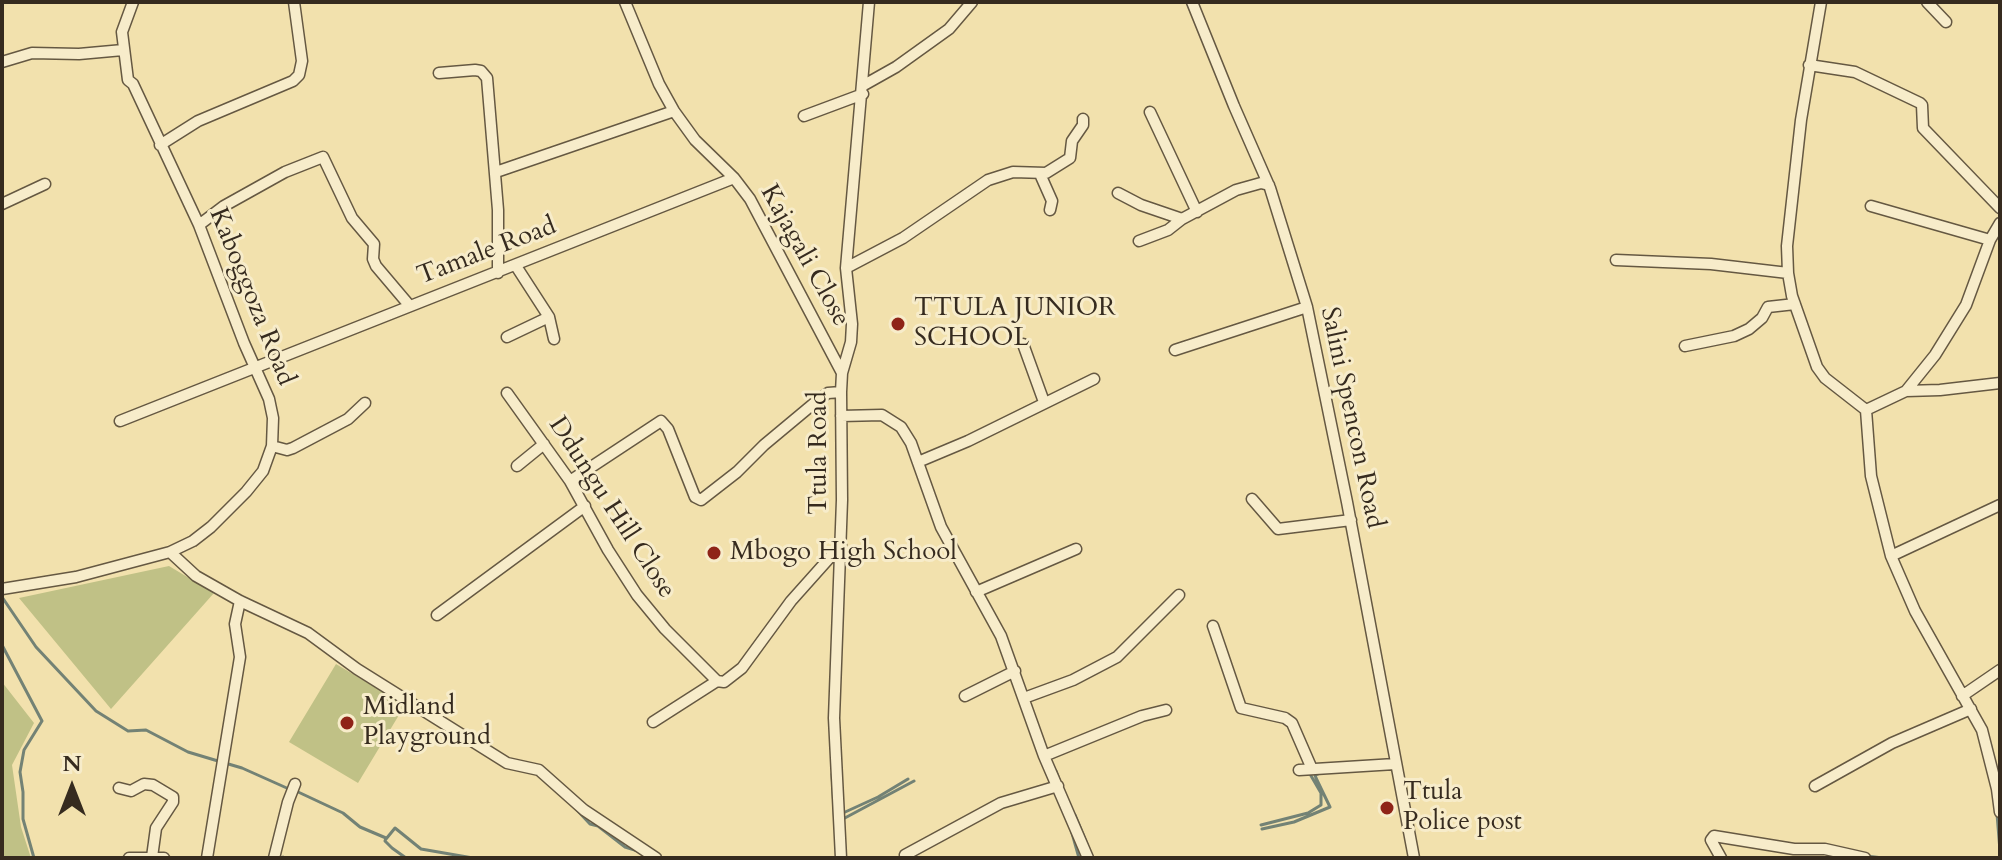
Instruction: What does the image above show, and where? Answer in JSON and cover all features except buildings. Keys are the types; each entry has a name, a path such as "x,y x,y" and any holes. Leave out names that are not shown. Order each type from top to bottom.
{"street":[{"name":"Kaboggoza Road","path":"2,589 76,577 170,552 193,541 232,508 263,471 272,446 273,418 269,399 199,225 133,84 128,80 122,32 133,2"},
{"path":"160,145 198,121 293,81 299,75 302,61 294,2"},
{"name":"Kajagali Close","path":"625,2 659,84 674,111 695,140 734,178 758,212 842,373"},
{"name":"Ttula Road","path":"841,858 834,718 841,545 841,392 852,324 846,268 869,2"},
{"path":"804,116 863,89 896,67 949,29 972,2"},
{"name":"Salini Spencon Road","path":"1192,2 1269,185 1307,307 1351,520 1414,858"},
{"path":"1821,2 1809,65 1787,246 1788,273 1795,304 1817,367 1825,378 1866,410 1871,476 1891,556 1915,611 1982,730 1998,789 2000,812"},
{"path":"1927,2 1946,22"},
{"path":"2,62 32,53 79,54 123,50"},
{"path":"1809,65 1855,72 1920,103 1923,128 2000,208"},
{"path":"439,73 475,70 485,74 496,172 498,273"},
{"path":"496,172 674,111"},
{"path":"1150,112 1197,212"},
{"path":"846,268 903,238 988,180 1013,172 1040,174 1070,158 1072,141 1083,125 1083,119"},
{"path":"199,225 224,206 285,172 323,157 352,218 374,244 376,266 409,305"},
{"path":"1040,174 1052,201 1050,210"},
{"name":"Tamale Road","path":"120,421 734,178"},
{"path":"1139,241 1168,230 1236,190 1261,183 1269,185"},
{"path":"2,204 45,184"},
{"path":"1118,193 1141,205 1182,219"},
{"path":"1871,206 1990,240"},
{"path":"1866,410 1906,391 1917,379 1957,321 2000,223"},
{"path":"1616,260 1711,264 1788,273"},
{"path":"516,266 549,317 554,339"},
{"path":"1685,346 1734,336 1762,318 1768,307 1795,304"},
{"path":"1175,350 1307,307"},
{"path":"507,337 549,317"},
{"path":"1023,344 1044,402"},
{"path":"918,462 1094,379"},
{"path":"1906,391 2000,383"},
{"path":"570,481 661,421 668,429 695,497 701,500 828,393 841,392"},
{"name":"Ddungu Hill Close","path":"507,393 570,481 637,595 665,629 717,681"},
{"path":"272,446 287,450 293,448 348,419 365,403"},
{"path":"841,416 873,414 891,419 901,427 918,462 941,527 1001,636 1044,756 1088,858"},
{"path":"517,466 544,444"},
{"path":"1252,499 1278,529 1351,520"},
{"path":"1891,556 2000,505"},
{"path":"437,615 585,506"},
{"path":"653,722 717,681 724,682 742,668 791,601 841,545"},
{"path":"976,592 1076,549"},
{"path":"170,552 196,576 308,633 357,669 507,763 539,770 584,810 656,858"},
{"path":"1024,698 1073,680 1117,657 1179,595"},
{"path":"207,858 240,657 235,624 240,601"},
{"path":"1213,626 1241,708 1285,718 1292,723 1312,769"},
{"path":"1962,696 2000,670"},
{"path":"965,696 1015,671"},
{"path":"1815,786 1892,743 1971,709"},
{"path":"1044,756 1142,716 1166,710"},
{"path":"1299,770 1395,764"},
{"path":"119,788 131,791 144,784 153,785 173,797 173,802 156,828 158,857 129,858"},
{"path":"905,855 1001,803 1058,786"},
{"path":"274,858 294,789"},
{"path":"1721,858 1711,840 1714,836 1794,849 1825,849 1865,858"}],"green space":[{"path":"169,566 214,593 111,709 19,598"},
{"name":"Midland Playground","path":"336,664 405,705 358,783 289,742"},
{"path":"2,682 34,723 12,765 21,827 31,858 2,858"}],"waterway":[{"path":"2,597 36,647 96,711 128,731 146,730 188,752 218,761"},
{"path":"2,645 42,721 24,750 20,772 23,819 34,858"},
{"path":"225,763 289,789"},
{"path":"1056,771 1060,782"},
{"path":"1262,829 1294,822 1330,807 1315,775 1320,773"},
{"path":"832,774 835,826"},
{"path":"1261,825 1308,813 1321,805 1321,793 1310,774"},
{"path":"843,813 908,779"},
{"path":"843,819 914,781"},
{"path":"296,791 386,838 385,841 406,858"},
{"path":"576,809 590,824 598,826 625,847 638,851"},
{"path":"1997,814 2000,851"},
{"path":"1075,815 1087,844"},
{"path":"386,839 395,828 421,849 473,858"},
{"path":"1072,833 1079,858"},
{"path":"1866,856 1883,858"}],"place":[{"name":"TTULA JUNIOR SCHOOL","path":"898,324"},
{"name":"Mbogo High School","path":"714,553"},
{"name":"Midland Playground","path":"347,723"},
{"name":"Ttula Police post","path":"1387,808"}]}
